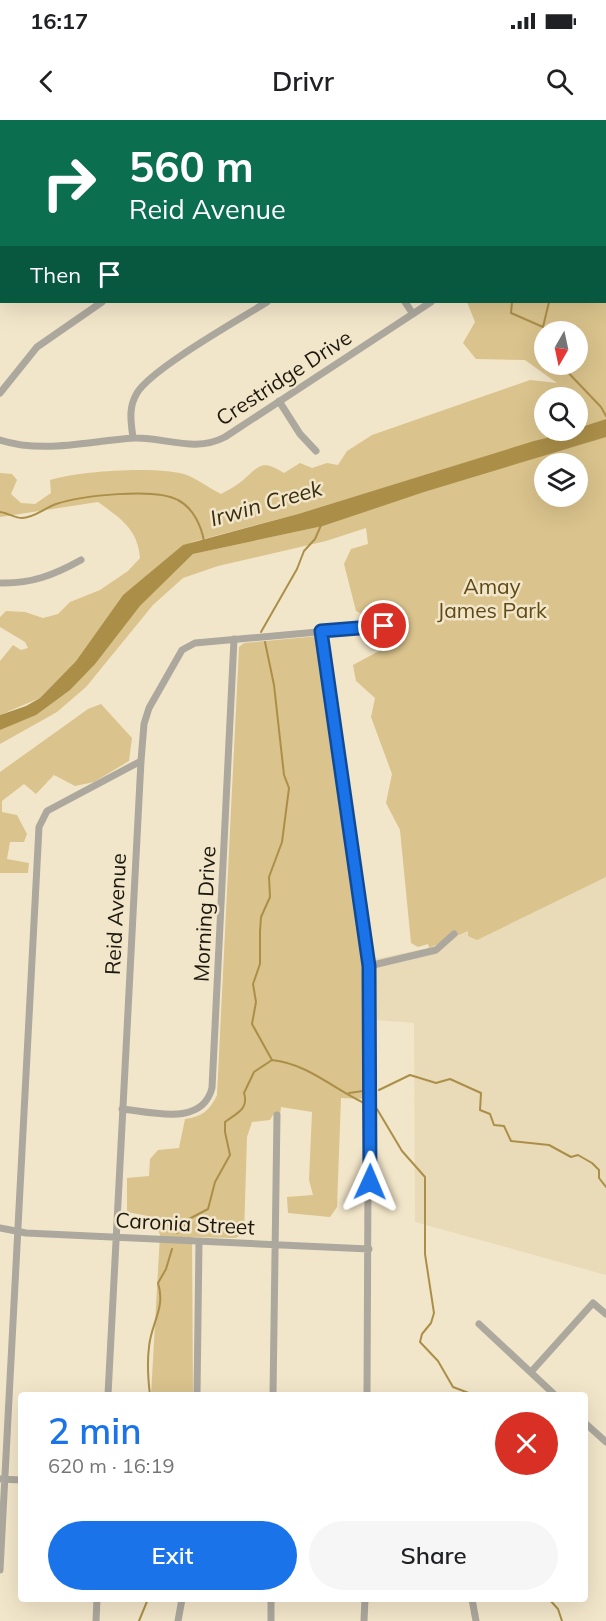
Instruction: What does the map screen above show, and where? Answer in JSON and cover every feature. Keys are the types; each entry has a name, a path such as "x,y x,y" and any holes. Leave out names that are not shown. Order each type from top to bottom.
{"street":[{"path":"0,393 37,347 101,303"},
{"path":"133,438 132,405 144,383 265,303"},
{"path":"406,303 413,314"},
{"name":"Crestridge Drive","path":"0,440 45,448 133,438 191,445 210,443 225,437 430,303"},
{"path":"279,401 300,434 316,451"},
{"path":"0,583 21,583 42,579 81,560"},
{"name":"Reid Avenue","path":"108,1392 141,761 146,716 182,650 195,643 384,626"},
{"path":"321,631 369,966 367,1392"},
{"name":"Morning Drive","path":"122,1110 191,1113 202,1107 212,1088 234,639"},
{"path":"0,1570 2,1479 40,821 54,806 141,761"},
{"path":"369,966 436,950 454,934"},
{"path":"273,1392 277,1115"},
{"name":"Caronia Street","path":"0,1228 199,1242 369,1250"},
{"path":"197,1392 199,1242"},
{"path":"531,1372 593,1303 606,1314"},
{"path":"479,1324 552,1392"},
{"path":"588,1426 606,1442"},
{"path":"2,1479 18,1480"},
{"path":"96,1621 97,1602"},
{"path":"178,1621 181,1602"},
{"path":"271,1602 271,1621"},
{"path":"364,1621 365,1602"},
{"path":"473,1602 476,1621"}],"shaded area":[{"path":"606,419 606,437 553,453 534,453 534,459 323,526 193,554 140,606 96,663 70,690 36,715 0,730 0,715 26,706 40,698 76,661 123,595 183,545 298,514 534,441 588,441 588,425"},
{"path":"606,870 606,1275 415,1222 414,1023 376,1020 374,959 429,948"}],"green space":[{"path":"467,303 606,303 606,419 588,425 588,387 534,387 534,441 536,441 298,514 192,542 123,595 76,661 40,698 0,715 0,661 13,645 21,650 28,648 25,642 0,627 0,617 6,611 25,612 43,618 58,614 70,602 100,590 128,571 140,558 139,548 132,532 120,519 98,502 0,517 0,473 12,474 17,480 11,494 21,503 35,504 51,493 50,480 79,474 117,471 154,470 184,474 221,494 262,466 271,466 284,473 300,463 312,468 327,463 338,465 347,451 372,435 530,380 557,383 546,375 588,375 588,321 534,321 534,366 525,360 476,359 463,343 475,322"},
{"name":"Amay James Park","path":"606,428 606,877 477,940 468,936 468,931 429,948 428,944 418,947 411,943 400,830 386,803 392,774 371,717 375,698 356,681 353,665 379,651 375,621 356,611 344,564 351,549 368,544 366,528 326,541 218,566 183,578 153,605 86,687 57,712 0,744 0,730 96,663 140,606 193,554 323,526 568,441 588,441 588,434"},
{"path":"319,636 366,958 368,1019 366,1099 341,1098 337,1207 330,1217 288,1213 287,1197 313,1195 309,1180 312,1112 281,1107 280,1115 273,1115 270,1120 252,1122 247,1137 244,1234 235,1238 192,1237 193,1392 151,1392 160,1235 153,1217 127,1212 127,1178 149,1176 150,1159 158,1150 179,1148 185,1119 205,1112 217,1095 239,647 244,643"},
{"path":"101,704 132,738 129,761 94,782 75,786 54,775 36,794 24,784 2,801 2,812 17,815 27,834 24,842 10,842 7,859 29,863 28,873 0,873 0,772 88,709"}],"waterway":[{"path":"512,303 511,313 534,323"},
{"path":"544,321 549,303"},
{"path":"570,375 601,407 606,416"},
{"path":"0,512 26,518 56,504 82,498 118,494 153,494 167,496 183,503 192,512 201,529 204,541"},
{"path":"261,632 297,569 304,551 315,539 322,523"},
{"path":"265,642 274,685 284,775 289,788 282,842 269,877 270,897 261,917 260,964 253,984 256,1002 252,1024 272,1060"},
{"path":"177,1233 189,1219 208,1209 215,1182 230,1155 225,1122 243,1107 244,1093 254,1072 272,1060 285,1062 308,1071 364,1103"},
{"path":"379,1090 410,1075 436,1083 450,1079 481,1093 480,1110 490,1114 494,1125 504,1126 511,1141 549,1145 571,1157 578,1155 599,1170 599,1178 606,1187"},
{"path":"349,1093 363,1091"},
{"path":"377,1109 402,1151 425,1177 425,1254 434,1313 420,1342 438,1361 453,1387 466,1392"},
{"path":"150,1392 148,1353 159,1308 158,1283 166,1269 172,1249"},
{"path":"139,1621 147,1602"},
{"path":"552,1602 558,1609 562,1621"}],"route":[{"path":"370,1182 369,966 321,631 384,626"}],"water label":[{"name":"Irwin Creek","path":"266,503"}]}
